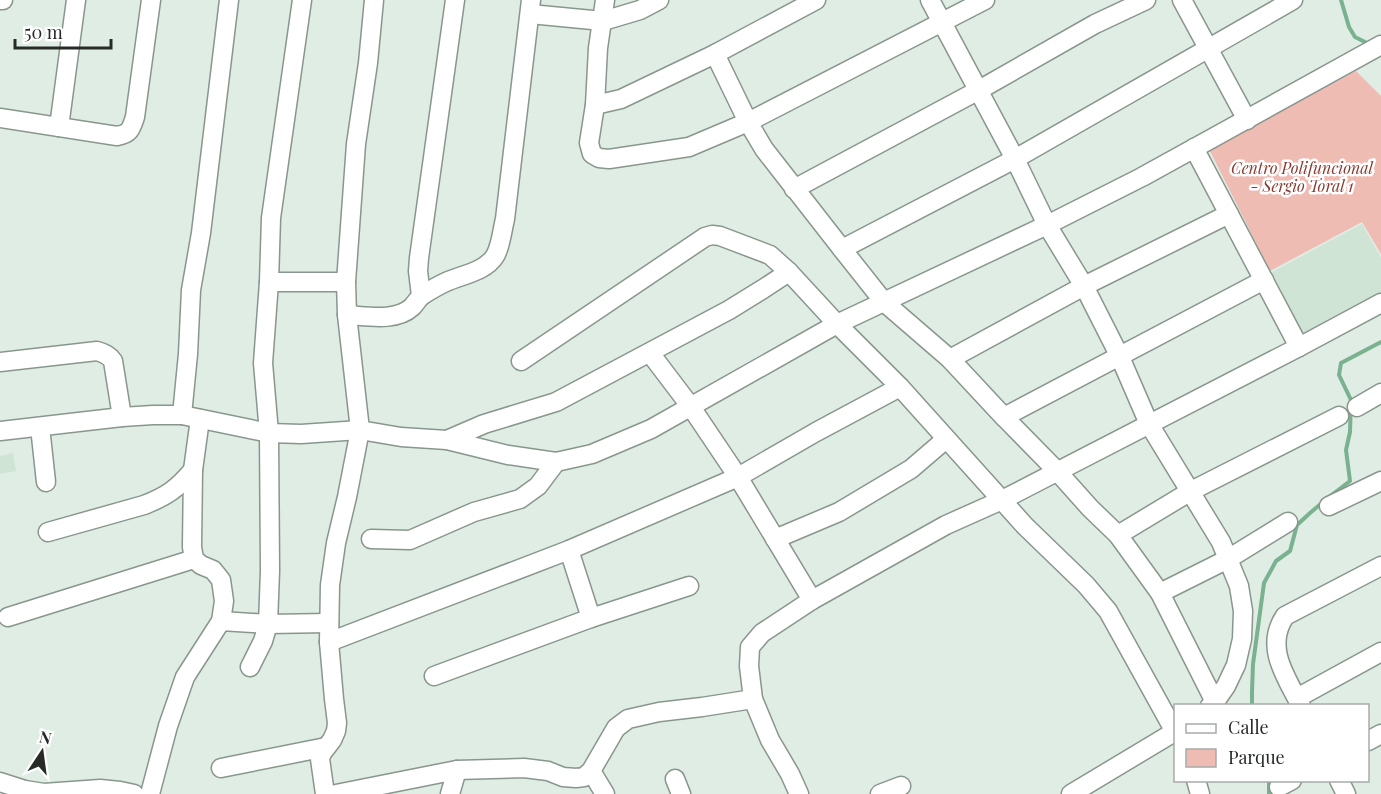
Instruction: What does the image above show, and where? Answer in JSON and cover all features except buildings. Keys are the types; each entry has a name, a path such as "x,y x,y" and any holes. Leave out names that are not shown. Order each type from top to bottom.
{"street":[{"path":"59,127 76,0"},
{"path":"0,118 117,136 125,135 132,128 135,117 151,0"},
{"path":"182,415 191,290 201,233 229,0"},
{"path":"250,667 263,641 268,624 269,433 263,363 271,218 302,0"},
{"path":"325,794 320,759 332,740 337,723 329,642 330,585 336,543 360,430 347,315 346,282 356,144 368,63 374,0"},
{"path":"421,296 419,258 455,0"},
{"path":"605,0 589,143 592,154 599,158 609,159 689,147 748,122 985,0"},
{"path":"347,315 373,317 396,315 411,308 421,296 439,285 478,270 495,256 505,219 530,7 603,21 640,10 659,0"},
{"path":"595,105 621,99 715,54 816,0"},
{"path":"715,54 748,122 764,149 885,302 950,358 1090,508 1119,535 1160,593 1213,704 1226,686 1236,665 1242,639 1243,611 1239,586 1221,542 1149,424 1120,357 1084,286 1047,225 1015,159 930,0"},
{"path":"794,189 979,90 1095,24 1146,0"},
{"path":"1182,0 1247,120"},
{"path":"842,249 1015,159 1293,0"},
{"path":"0,431 122,417 182,415 269,433 301,434 360,430 401,437 447,440 508,456 556,462 592,454 651,429 837,324 1047,225 1142,177 1381,45"},
{"path":"1194,148 1299,347"},
{"path":"950,358 1084,286 1229,214"},
{"path":"521,361 705,237 720,236 770,255 900,387 1025,526 1086,585 1108,611 1174,729"},
{"path":"447,440 484,424 556,402 729,310 789,272"},
{"path":"1004,417 1264,280"},
{"path":"269,282 346,282"},
{"path":"799,794 770,740 753,699 748,666 750,647 762,633 812,600 946,525 1002,500 1381,303"},
{"path":"0,362 97,351 104,353 113,361 122,417"},
{"path":"650,353 691,407 738,477 812,600"},
{"path":"329,642 570,550 738,477 900,387"},
{"path":"1358,407 1381,393"},
{"path":"1119,535 1191,491 1339,416"},
{"path":"150,794 168,726 185,677 221,621 224,601 222,580 213,570 194,559 192,547 193,470 200,419"},
{"path":"40,427 46,482"},
{"path":"775,539 839,512 910,469 946,439"},
{"path":"371,539 410,540 474,512 520,499 538,486 556,462"},
{"path":"48,532 158,500 181,485 193,470"},
{"path":"1329,506 1381,481"},
{"path":"1160,593 1228,559 1288,522"},
{"path":"570,550 591,618"},
{"path":"8,617 194,559"},
{"path":"1381,566 1285,616 1278,626 1276,638 1280,667 1299,702 1381,652"},
{"path":"434,676 591,618 689,586"},
{"path":"221,621 268,624 329,623"},
{"path":"336,794 457,770 524,768 548,771 563,777 584,777 591,771 616,728 628,719 659,712 753,699"},
{"path":"1071,794 1174,732"},
{"path":"221,768 326,747"},
{"path":"450,794 457,770"},
{"path":"591,771 605,794"},
{"path":"0,783 44,793 100,789 134,794"},
{"path":"880,794 901,786"}],"shaded area":[{"path":"1362,224 1381,258 1381,294 1304,336 1272,272"},
{"path":"13,453 16,471 0,474 0,456"}],"green space":[{"name":"Centro Polifuncional - Sergio Toral 1","path":"1356,71 1381,96 1381,254 1362,222 1270,271 1209,149"}],"waterway":[{"path":"1341,0 1349,27 1355,37 1369,44"},
{"path":"1329,497 1350,481 1346,450 1350,432 1351,400 1339,375 1341,363 1381,342"},
{"path":"1252,704 1253,664 1264,583 1276,561 1290,551 1297,525 1323,502"},
{"path":"1269,782 1269,794"}]}
